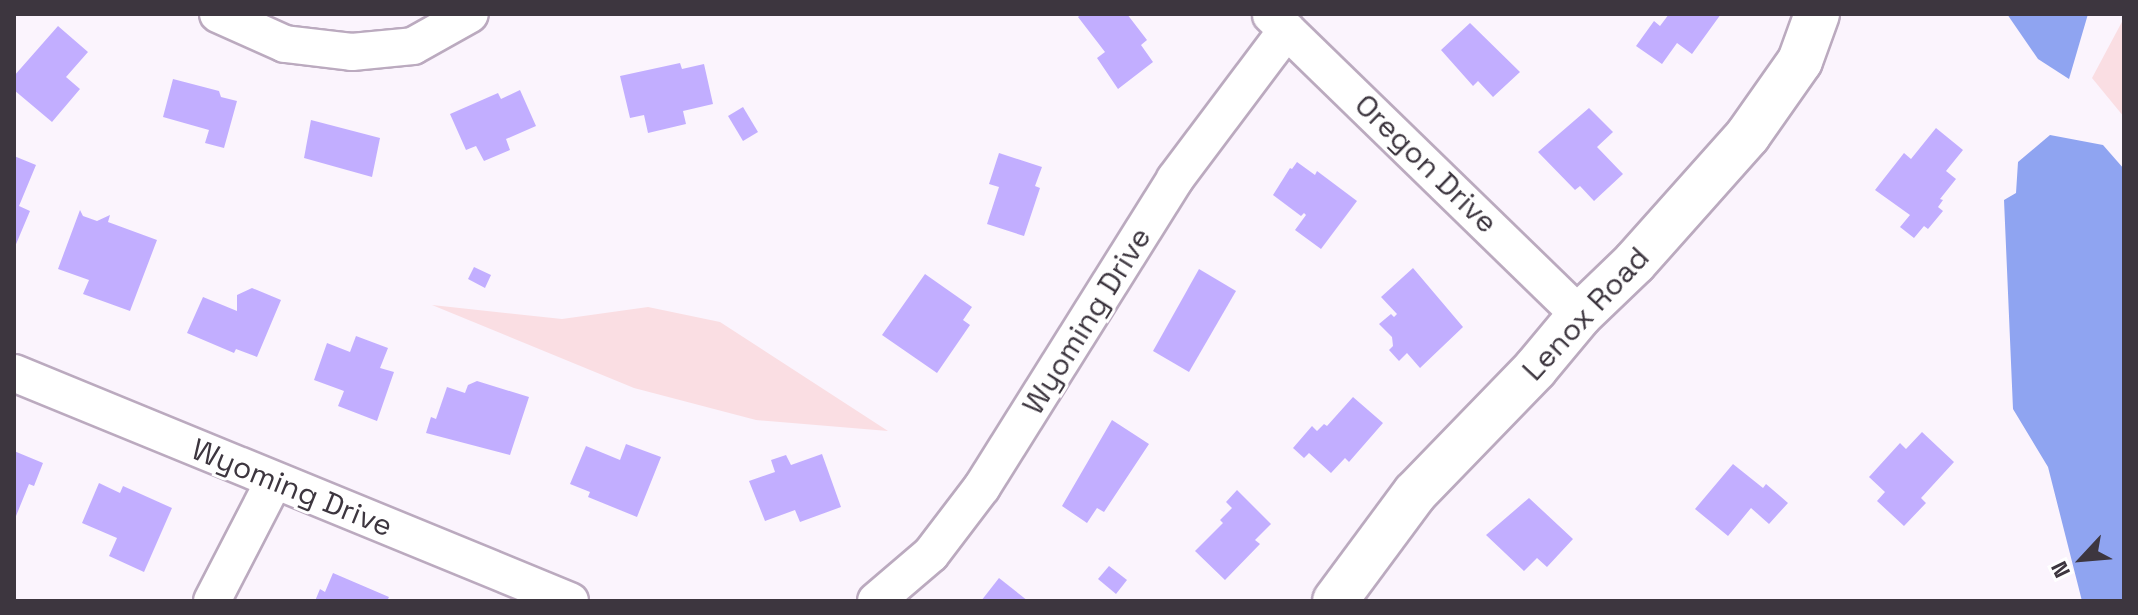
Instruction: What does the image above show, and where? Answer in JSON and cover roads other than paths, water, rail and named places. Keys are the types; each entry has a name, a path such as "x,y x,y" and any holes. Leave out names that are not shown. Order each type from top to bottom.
{"street":[{"path":"218,14 285,44 352,52 413,46 470,14"},
{"name":"Lenox Road","path":"1335,601 1415,493 1535,369 1580,315 1635,262 1748,135 1800,61 1817,14"},
{"name":"Oregon Drive","path":"1279,22 1580,315"},
{"name":"Wyoming Drive","path":"876,601 931,554 982,487 1175,179 1279,22"},
{"name":"Wyoming Drive","path":"14,373 570,601"},
{"path":"212,601 274,481"}],"water":[{"path":"2007,14 2088,14 2069,79 2038,59"},
{"path":"2050,135 2103,145 2124,169 2124,601 2082,601 2048,467 2013,409 2004,200 2016,193 2018,162"}]}
